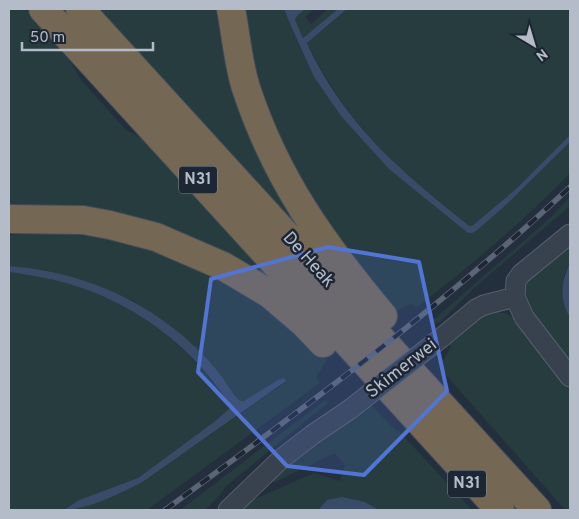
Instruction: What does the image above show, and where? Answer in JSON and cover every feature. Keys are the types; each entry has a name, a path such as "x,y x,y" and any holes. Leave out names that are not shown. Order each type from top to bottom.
{"highway":[{"name":"De Heak","path":"43,9 499,509"},
{"name":"De Heak","path":"80,9 537,510"},
{"name":"N31","path":"231,9 246,86 264,137 283,177 307,217 361,289 492,439 518,488"},
{"name":"N31","path":"9,219 83,220 110,225 156,237 223,266 270,294 304,322 436,460 499,509"}],"street":[{"path":"570,234 521,274 516,281 514,297 524,317 570,377"},
{"name":"Skimerwei","path":"228,510 281,459 349,410 442,338 476,309 514,297"}],"highlighted area":[{"path":"328,247 419,262 447,391 364,475 287,466 198,372 211,279"}],"green space":[{"path":"9,9 26,9 63,50 82,81 126,130 143,139 295,302 235,264 9,213"},
{"path":"101,9 224,9 331,265 101,13"},
{"path":"237,9 284,9 314,77 341,116 468,233 507,204 570,142 570,173 514,227 416,308 412,304 393,312 370,289 271,132"},
{"path":"305,9 314,9 305,17 311,24 328,9 338,9 303,38 295,21 297,16"},
{"path":"347,9 570,9 570,135 517,188 472,226 468,225 381,150 345,107 316,60 307,43"},
{"path":"570,197 570,206 473,289 439,323 434,325 431,322 550,218"},
{"path":"93,229 225,275 309,341 327,360 316,377 320,383 147,510 74,510 123,492 144,481 286,382 244,401 240,401 221,376 192,344 164,321 132,300 45,270 9,266 9,235"},
{"path":"570,242 570,263 564,275 570,317 570,363 529,310 525,295 527,281"},
{"path":"9,272 64,282 88,290 111,300 154,325 192,358 209,377 227,400 229,409 138,478 79,500 64,510 9,510"},
{"path":"494,312 506,313 515,319 570,389 570,510 565,510 439,367 451,347 449,344 482,316"},
{"path":"325,400 328,403 225,487 205,510 180,510"},
{"path":"370,404 398,430 472,510 379,510 365,502 327,500 318,510 239,510 246,503 314,473 340,481 345,466 335,453 275,482 271,479 292,461"}],"water":[{"path":"284,9 305,9 295,20 303,38 338,9 347,9 307,43 315,60 334,92 369,136 404,171 468,225 472,226 517,188 570,135 570,142 507,204 476,231 468,233 389,169 341,116 314,77"},
{"path":"570,263 570,317 566,311 562,290"},
{"path":"9,266 34,269 83,280 107,289 151,312 172,327 199,351 215,368 240,401 244,401 278,380 284,378 286,381 144,481 94,504 64,510 79,500 138,478 214,422 229,409 229,403 212,379 192,358 171,338 147,320 122,305 96,293 68,283 9,272"},
{"path":"342,497 365,502 379,510 318,510 327,500"}],"railway":[{"path":"165,510 321,394 423,315 522,231 570,187"}]}
